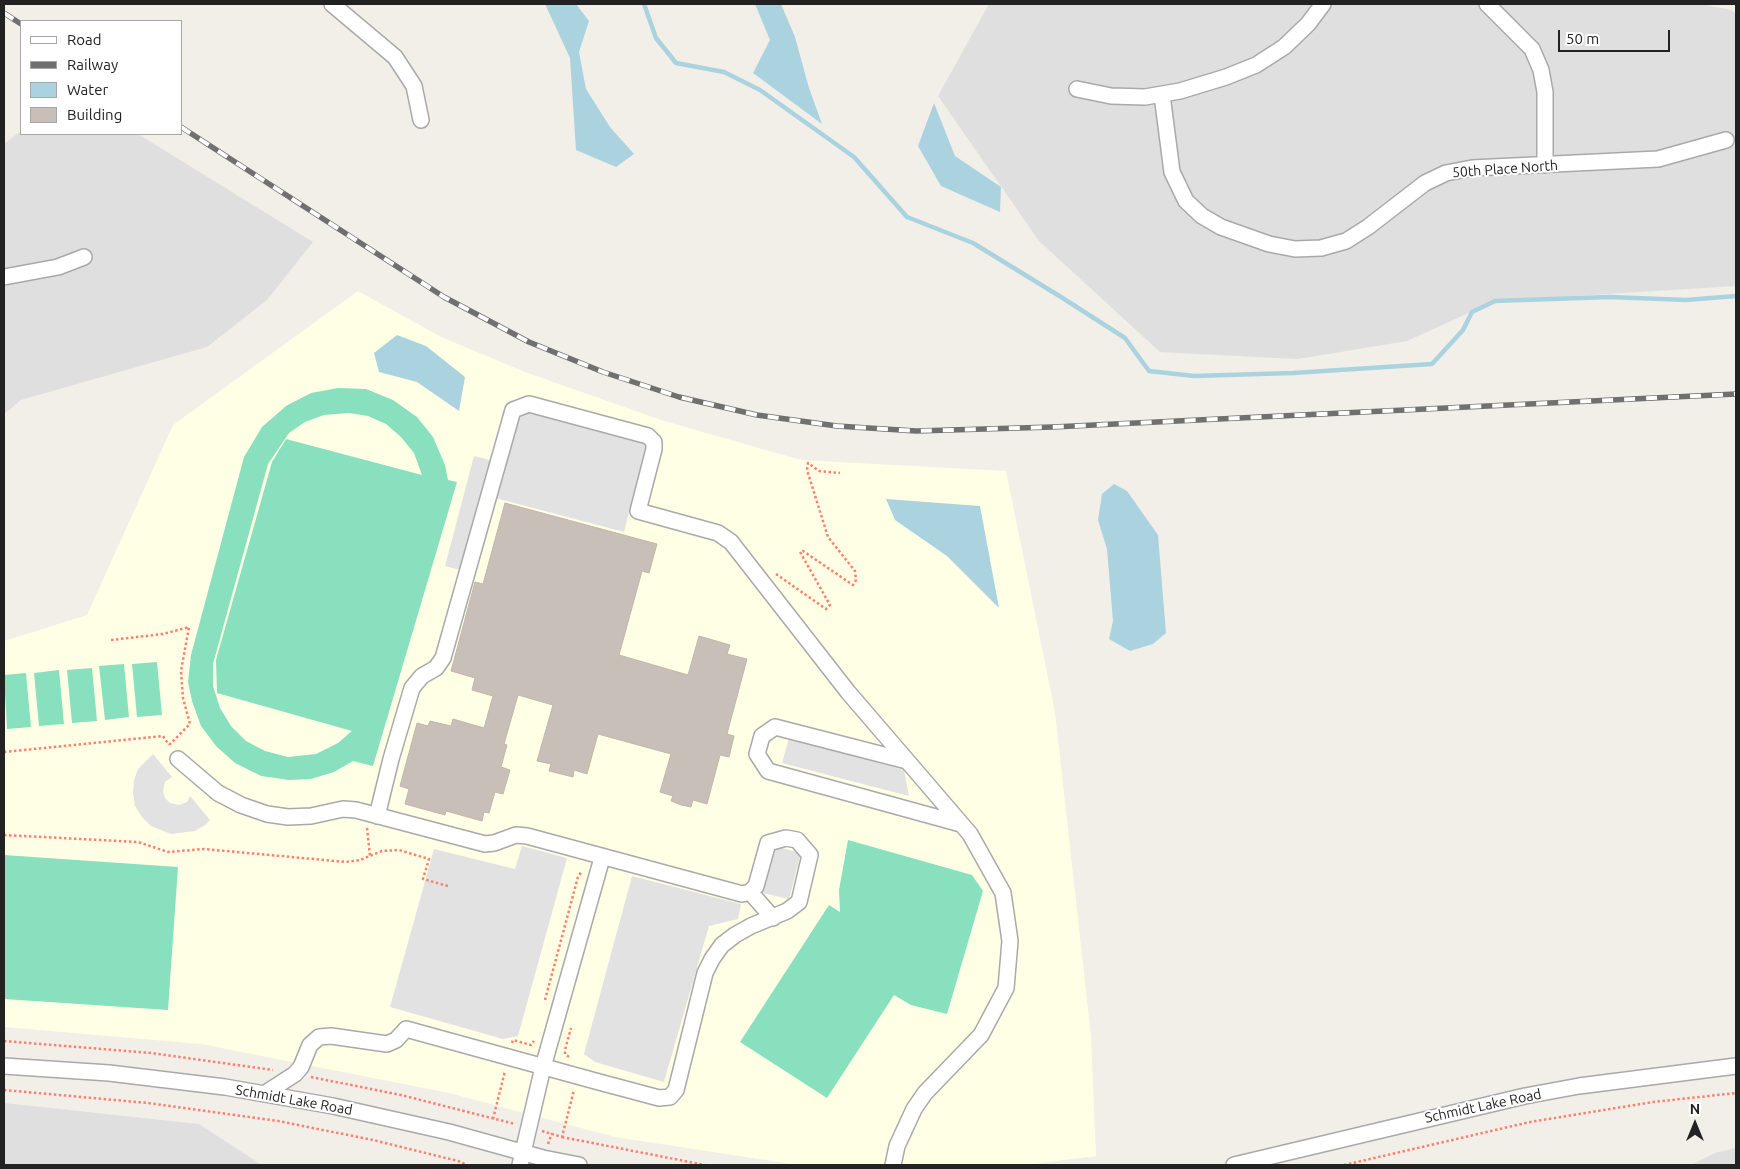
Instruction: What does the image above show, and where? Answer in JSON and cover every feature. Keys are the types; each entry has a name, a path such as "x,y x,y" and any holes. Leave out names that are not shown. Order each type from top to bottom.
{"street":[{"path":"332,4 395,57 414,86 421,120"},
{"path":"1078,89 1111,96 1145,97 1162,95 1226,77 1256,65 1297,36 1323,4"},
{"path":"1487,4 1532,49 1541,70 1545,92 1546,165"},
{"name":"50th Place North","path":"1162,95 1172,172 1186,201 1211,222 1282,247 1321,248 1346,241 1368,227 1424,182 1446,173 1472,168 1658,159 1726,140"},
{"path":"4,277 58,267 84,256"},
{"path":"373,814 412,688 422,676 436,668 443,658 513,410 519,406 529,404 648,436 654,442 654,449 638,511 718,533 731,542 848,692 970,834 1003,893 1010,941 1006,988 981,1035 925,1093 914,1109 897,1146 893,1165"},
{"path":"907,761 776,727 762,736 757,754 768,771 961,824"},
{"path":"178,758 218,793 241,805 267,814 311,816 343,809 373,814 485,844 494,844 516,835 742,894 750,892 756,886 768,843 786,838 797,840 810,855 799,902 788,912 751,926 735,935 722,945 712,959 705,973 676,1090 670,1097 659,1098 406,1029 396,1040 388,1044 332,1036 319,1037 310,1045 301,1067 295,1074 264,1094"},
{"path":"521,1159 542,1067 602,858"},
{"path":"750,892 773,918"},
{"name":"Schmidt Lake Road","path":"4,1066 109,1073 264,1094 333,1106 440,1130 521,1159 579,1165"},
{"name":"Schmidt Lake Road","path":"1234,1165 1517,1098 1579,1086 1736,1066"}],"path":[{"path":"755,572 764,566 826,609 830,605 800,552 803,552 853,585 856,580 855,571 828,537 806,470 808,463 819,471 840,472"},
{"path":"111,640 163,634 189,628 181,671 183,698 190,724 169,745"},
{"path":"4,752 163,736 178,758"},
{"path":"370,856 366,837 373,814"},
{"path":"4,835 138,842 168,852 179,853 204,849 346,862 360,860 391,850 429,859 423,879 448,886"},
{"path":"543,1006 578,877"},
{"path":"562,1137 582,1060 565,1054 573,1022"},
{"path":"4,1041 151,1053 295,1074 401,1095 493,1119 513,1040 531,1046 536,1034"},
{"path":"4,1090 148,1103 278,1121 373,1140 458,1161 467,1165"},
{"path":"1344,1165 1530,1122 1653,1102 1736,1093"},
{"path":"552,1133 562,1137 705,1165"}],"shaded area":[{"path":"989,4 1701,4 1731,10 1736,14 1736,286 1495,301 1407,341 1298,359 1160,352 1039,241 938,96"},
{"path":"20,132 20,135 140,135 313,242 267,300 207,347 21,400 4,414 4,144"},
{"path":"358,291 441,337 525,372 661,420 801,460 1006,471 1055,712 1091,1036 1096,1156 1025,1165 798,1165 615,1137 449,1093 201,1044 4,1027 4,641 87,615 173,425"},
{"path":"520,407 648,440 624,532 480,494 460,570 445,566 474,456 505,464"},
{"path":"789,738 904,770 909,796 782,763"},
{"path":"153,754 172,777 165,782 163,791 165,798 170,803 179,805 187,802 190,796 210,820 205,825 195,831 171,834 151,826 142,817 135,806 134,780 138,769"},
{"path":"522,846 567,858 518,1036 503,1039 390,1007 434,849 515,869"},
{"path":"774,846 801,853 789,899 762,893"},
{"path":"632,876 741,904 738,919 709,926 664,1082 595,1062 584,1054"},
{"path":"4,1103 199,1124 262,1165 4,1165"},
{"path":"1736,1148 1736,1165 1691,1165 1715,1153"}],"green space":[{"path":"338,388 366,389 393,400 417,417 433,437 445,465 448,480 457,482 373,766 353,761 334,772 311,779 289,780 261,776 235,763 216,746 201,726 192,701 188,682 191,655 244,457 262,427 286,406 311,393","holes":["349,413 368,416 386,424 401,437 414,453 422,475 286,439 272,462 216,660 217,693 352,731 338,743 316,754 288,757 265,751 246,741 231,726 220,708 213,686 213,664 268,464 289,433 305,422 324,415"]},
{"path":"157,662 162,715 137,717 132,664"},
{"path":"124,664 129,717 105,720 99,666"},
{"path":"92,668 97,721 72,723 67,670"},
{"path":"59,670 64,724 39,726 34,673"},
{"path":"26,673 31,727 7,729 4,675"},
{"path":"848,840 972,875 983,891 947,1014 911,1005 894,995 827,1098 740,1042 829,905 840,912 839,890"},
{"path":"4,855 178,867 168,1010 4,999"}],"water":[{"path":"545,4 576,4 589,21 579,52 586,89 610,127 634,154 616,167 576,150 570,58"},
{"path":"755,4 781,4 795,37 809,88 822,124 753,73 770,40"},
{"path":"934,103 955,156 1001,187 1000,212 941,186 918,146"},
{"path":"397,335 426,346 465,377 459,411 417,382 379,372 374,353"},
{"path":"1114,484 1127,491 1158,535 1166,633 1153,644 1130,651 1109,639 1113,621 1107,549 1098,520 1102,494"},
{"path":"886,499 980,506 999,608 947,556 895,520"}],"building":[{"path":"505,503 657,544 649,573 642,571 619,655 688,675 699,636 730,645 727,654 747,659 727,734 734,736 729,757 720,755 707,804 693,800 691,807 681,805 671,801 673,796 660,792 671,754 598,734 587,774 574,770 573,777 549,771 551,764 537,761 553,705 518,695 504,744 507,745 501,767 510,770 503,794 495,792 489,813 484,812 482,821 446,811 445,815 405,804 409,789 400,786 417,723 428,726 430,721 451,726 453,719 484,728 493,696 472,690 475,678 451,671 475,582 483,584"}],"waterway":[{"path":"644,4 656,38 676,63 724,72 760,90 854,157 907,217 973,243 1061,297 1125,338 1149,371 1194,376 1293,373 1432,364 1463,330 1472,312 1495,301 1610,297 1686,300 1736,296"}],"railway":[{"path":"4,13 20,23"},
{"path":"182,128 444,297 529,342 603,372 679,397 757,415 837,426 916,431 1053,427 1736,394"}]}
